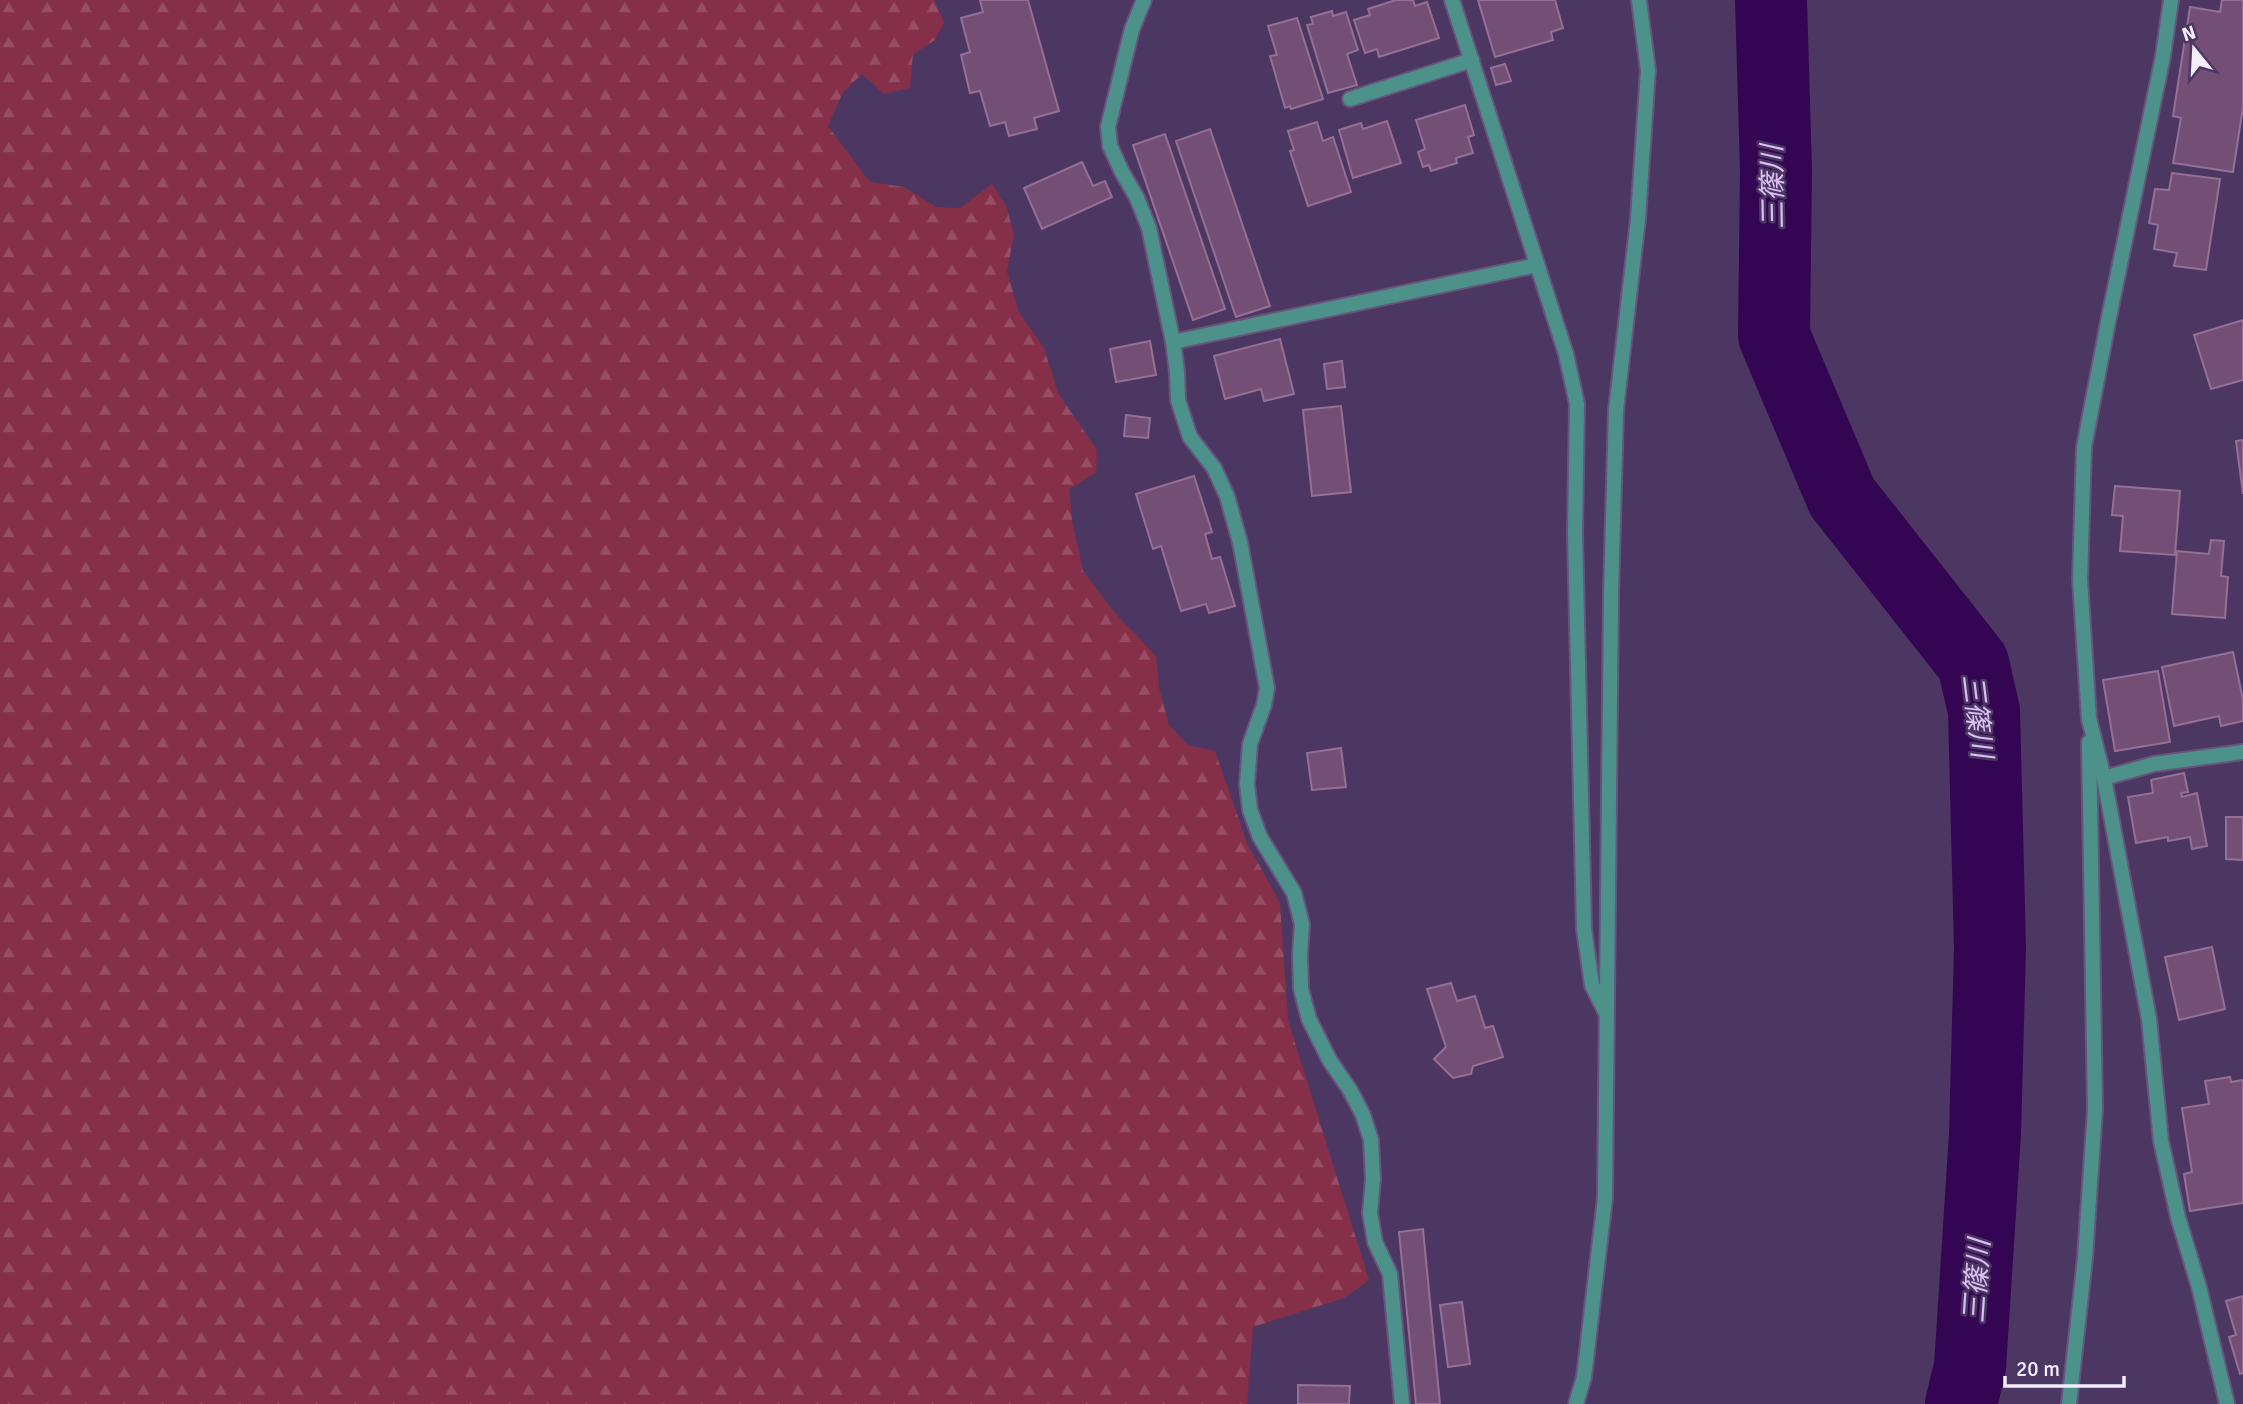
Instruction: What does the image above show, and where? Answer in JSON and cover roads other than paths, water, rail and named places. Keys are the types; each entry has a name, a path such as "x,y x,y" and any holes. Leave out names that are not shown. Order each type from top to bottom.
{"street":[{"path":"1144,0 1132,29 1108,127 1110,146 1149,228 1173,342 1178,400 1190,437 1214,468 1227,496 1240,542 1267,688 1250,744 1247,784 1250,810 1260,837 1294,893 1302,924 1301,989 1309,1019 1363,1115 1371,1140 1373,1179 1370,1213 1375,1241 1390,1274 1402,1404"},
{"path":"1452,0 1566,354 1577,404 1576,533 1584,929 1592,985 1608,1017"},
{"path":"1576,1404 1584,1377 1605,1198 1611,595 1616,410 1638,219 1648,70 1639,0"},
{"path":"2069,1404 2085,1258 2095,1109 2089,719 2081,579 2084,447 2164,56 2171,0"},
{"path":"1350,99 1472,61"},
{"path":"1173,342 1537,265"},
{"path":"2089,719 2104,778 2149,1019 2161,1141 2227,1404"},
{"path":"2104,778 2154,764 2243,752"}],"waterway":[{"name":"三篠川","path":"1771,0 1776,171 1774,336 1842,497 1973,663 1984,711 1990,948 1985,1134 1970,1367 1961,1404"}]}
